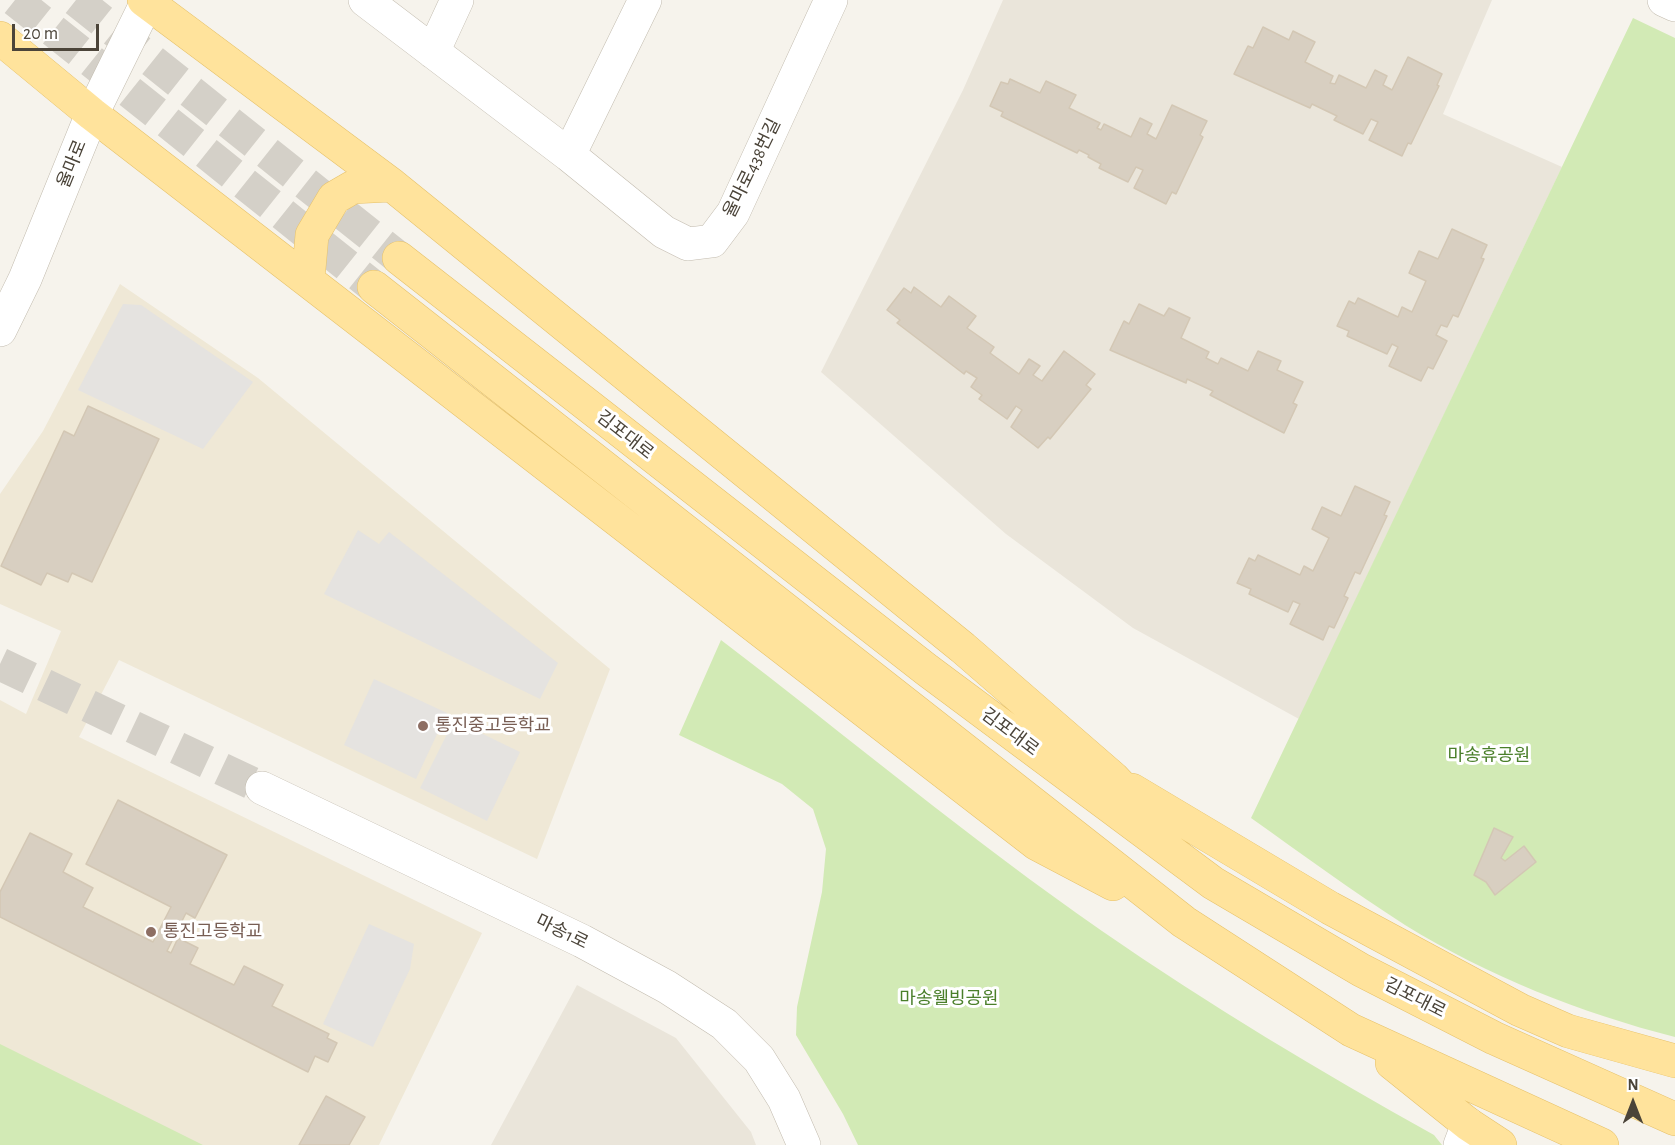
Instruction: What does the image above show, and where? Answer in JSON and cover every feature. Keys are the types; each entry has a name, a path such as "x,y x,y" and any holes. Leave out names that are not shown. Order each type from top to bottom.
{"main road":[{"path":"146,1 392,185 963,648 1113,778 1213,883"},
{"path":"0,38 92,114 1037,844 1184,922 1351,1030 1602,1145"},
{"path":"308,280 312,235 334,198 353,187 392,185"},
{"name":"김포대로","path":"399,258 927,670 1213,883 1361,970 1494,1038 1675,1119"},
{"path":"374,287 1184,922"},
{"path":"1113,778 1330,908 1520,1010 1568,1031 1675,1061"},
{"path":"1351,1030 1464,1135 1500,1145"}],"street":[{"name":"율마로438번길","path":"365,0 569,155 664,232 688,244 712,241 733,213 831,0"},
{"path":"433,52 457,0"},
{"path":"569,155 645,0"},
{"path":"1664,0 1675,5"},
{"name":"율마로","path":"0,330 25,279 92,114 146,1"},
{"name":"마송1로","path":"262,788 582,941 667,987 724,1024 759,1059 784,1099 804,1145"}],"shaded area":[{"path":"1003,0 1492,0 1443,114 1562,167 1299,719 1133,628 1006,534 821,372 963,90"},
{"name":"통진중고등학교","path":"120,284 258,378 610,669 537,859 119,660 79,737 482,933 379,1145 0,1145 0,700 26,714 61,631 0,604 0,494 43,431"},
{"path":"123,304 141,305 253,382 203,449 78,390"},
{"path":"358,530 379,544 389,532 558,663 540,699 324,594"},
{"path":"374,679 447,713 416,779 344,745"},
{"path":"454,720 520,752 487,821 420,788"},
{"path":"369,924 414,944 410,969 373,1047 323,1024"},
{"path":"577,985 676,1038 751,1132 756,1145 491,1145"}],"green space":[{"name":"마송휴공원","path":"1633,18 1675,38 1675,1037 1605,1017 1502,977 1469,961 1385,912 1251,818"},
{"name":"마송웰빙공원","path":"721,640 957,825 1102,931 1266,1037 1434,1135 1442,1145 858,1145 843,1114 796,1035 797,1007 822,892 826,849 813,809 782,784 679,735"},
{"path":"0,1044 203,1145 0,1145"}],"building":[{"path":"1263,27 1289,40 1293,31 1315,42 1305,62 1333,76 1330,83 1335,84 1339,75 1366,88 1375,70 1387,76 1383,85 1392,90 1408,57 1442,74 1437,85 1439,86 1411,144 1408,143 1402,156 1369,140 1378,122 1371,119 1363,134 1334,120 1337,116 1312,104 1310,108 1234,74 1248,46 1253,48"},
{"path":"1010,79 1040,93 1046,81 1076,95 1069,108 1100,123 1097,128 1101,130 1104,124 1131,137 1140,118 1152,124 1147,134 1156,139 1172,105 1207,121 1200,135 1203,137 1176,194 1172,192 1166,204 1134,188 1143,170 1136,167 1128,182 1099,168 1101,164 1088,157 1089,155 1079,150 1077,153 1001,116 1003,112 990,106 1001,82 1008,84"},
{"path":"1452,229 1487,245 1481,258 1484,259 1458,317 1453,315 1447,327 1441,325 1436,335 1447,341 1433,369 1428,367 1421,381 1389,366 1398,347 1392,344 1387,354 1347,336 1349,331 1337,326 1349,301 1355,304 1358,298 1398,317 1402,307 1412,312 1426,281 1409,273 1419,251 1438,259"},
{"path":"914,287 941,307 949,296 976,316 967,328 994,347 990,353 1019,374 1029,359 1040,366 1033,375 1042,381 1064,351 1095,374 1086,385 1091,389 1050,439 1048,437 1038,448 1011,427 1022,410 1016,406 1007,419 979,399 982,395 971,387 977,378 966,371 964,374 897,323 900,320 887,310 904,288 911,293"},
{"path":"1139,304 1164,316 1169,308 1190,318 1181,338 1209,352 1206,358 1218,364 1221,358 1248,371 1258,351 1281,361 1277,370 1303,382 1293,403 1297,405 1284,433 1210,395 1213,391 1187,379 1186,383 1110,350 1124,321 1129,324"},
{"path":"88,406 159,439 92,582 72,573 68,582 47,573 41,585 1,566 64,431 74,436"},
{"path":"1355,486 1390,502 1384,515 1387,516 1360,574 1355,572 1344,596 1348,598 1334,628 1329,626 1323,640 1290,624 1300,604 1293,601 1288,612 1249,594 1251,589 1237,583 1249,558 1255,561 1258,555 1300,575 1304,566 1313,571 1329,538 1312,529 1322,507 1341,516"},
{"name":"통진고등학교","path":"118,800 227,855 195,918 186,913 167,951 171,953 178,938 198,948 190,964 234,985 244,966 283,985 272,1006 329,1034 327,1038 337,1043 328,1062 315,1056 308,1072 0,917 0,892 30,833 72,854 63,872 93,888 83,907 153,942 171,907 86,864"},
{"path":"1494,828 1513,837 1501,858 1505,861 1524,846 1536,862 1495,895 1486,882 1474,875"},
{"path":"326,1096 365,1117 349,1145 299,1145"}],"tunnel":[{"path":"15,0 374,287"},
{"path":"76,0 399,258"},
{"path":"0,664 262,788"}],"place":[{"name":"통진중고등학교","path":"423,726"},
{"name":"통진고등학교","path":"151,932"}]}
